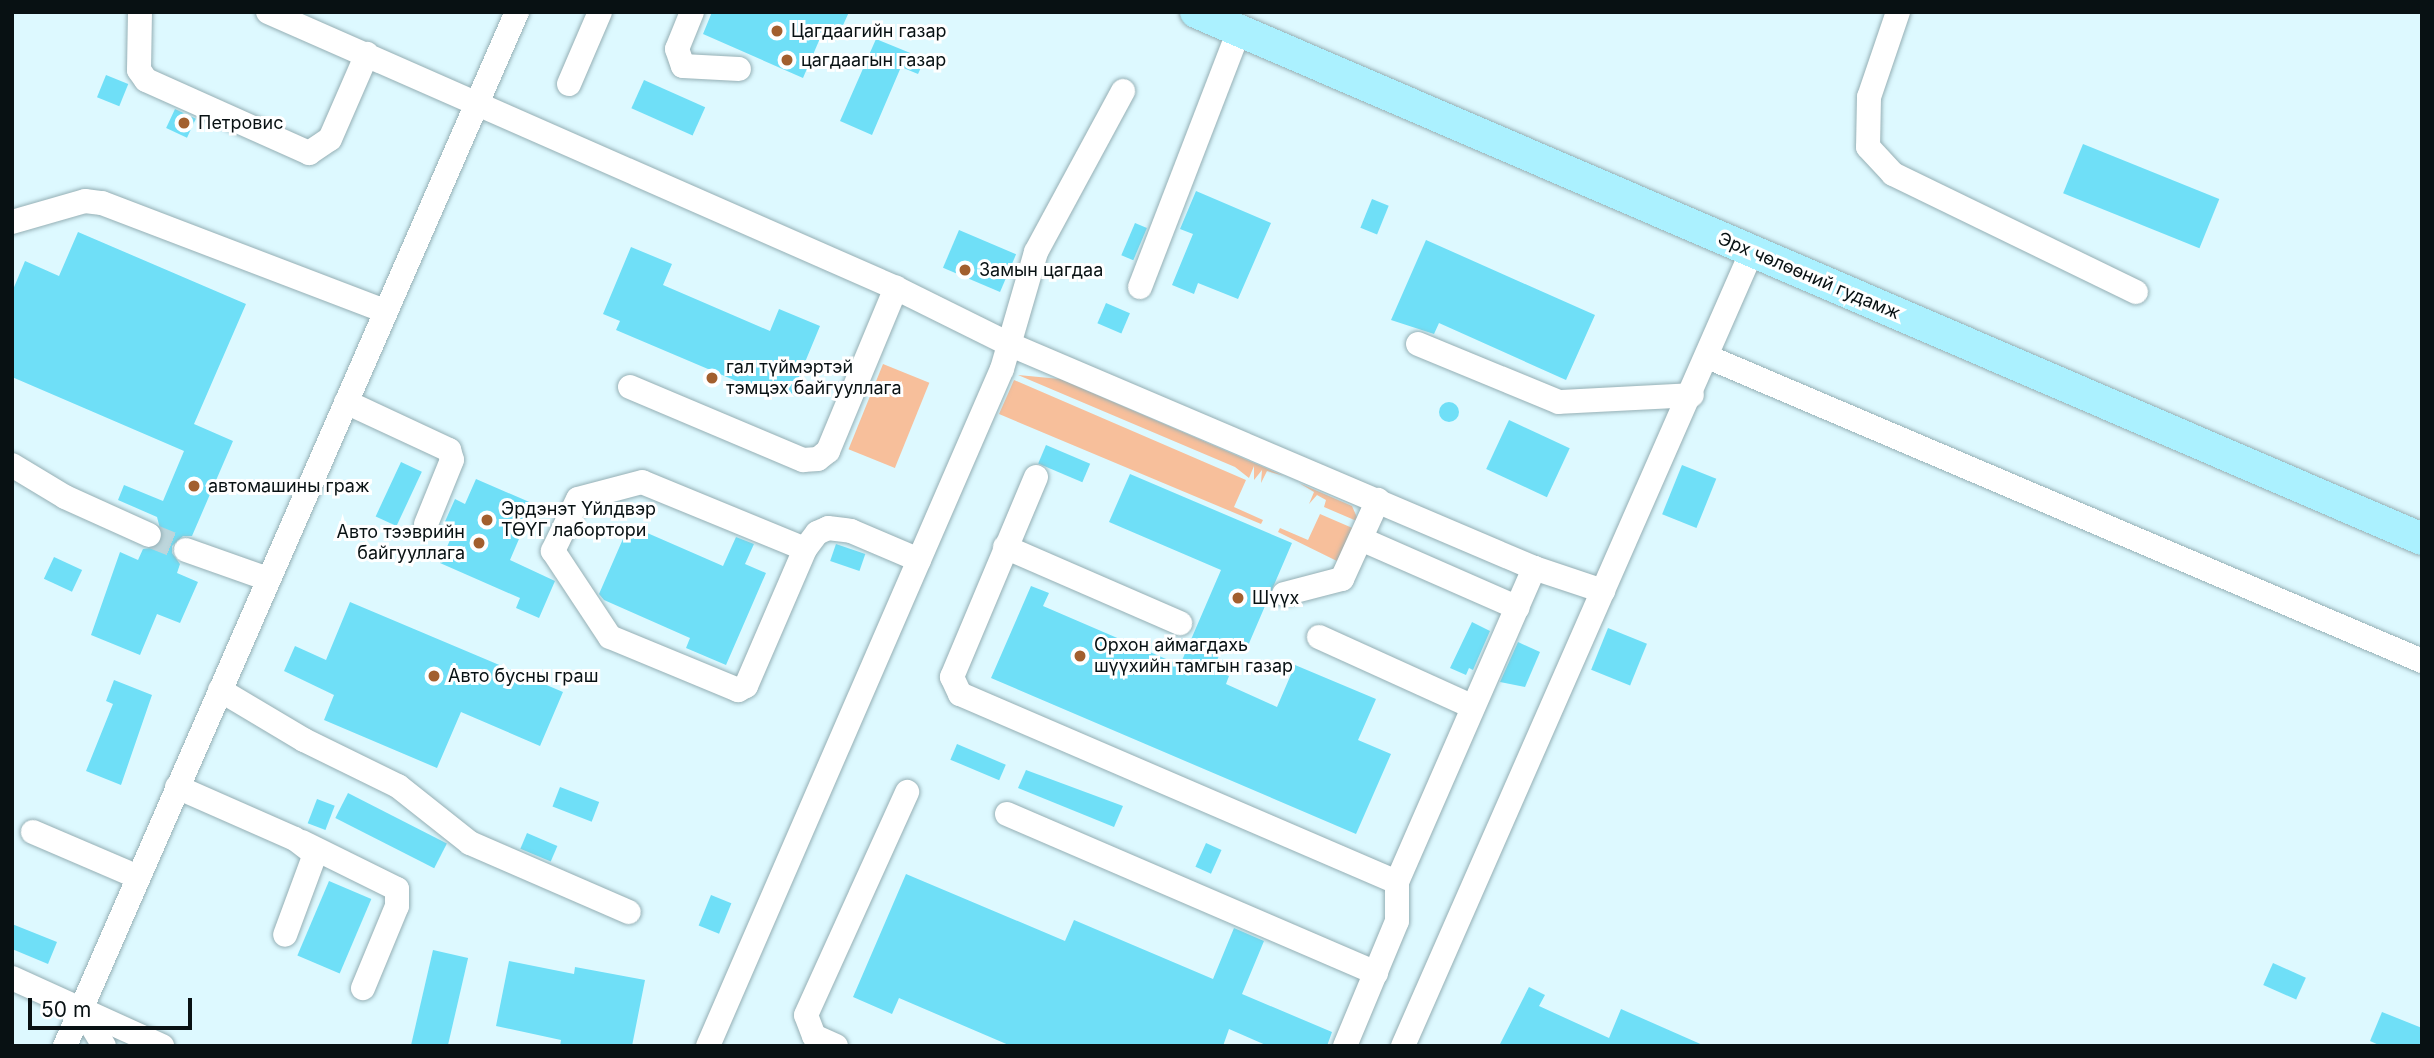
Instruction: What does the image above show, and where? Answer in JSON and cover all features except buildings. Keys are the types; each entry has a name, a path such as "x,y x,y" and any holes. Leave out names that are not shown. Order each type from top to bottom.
{"main road":[{"name":"Эрх чөлөөний гудамж","path":"1196,12 2422,539"}],"street":[{"path":"140,12 139,71 146,80 309,153 330,139 367,54"},
{"path":"268,12 896,288 1011,345 1534,568 1603,591"},
{"path":"65,1046 517,12"},
{"path":"569,84 600,12"},
{"path":"692,12 677,49 683,66 738,69"},
{"path":"1898,12 1869,97 1868,147 1893,174 2136,292"},
{"path":"1140,287 1239,31"},
{"path":"708,1046 1011,345 1036,252 1123,91"},
{"path":"12,222 85,201 102,203 385,311"},
{"path":"1404,1046 1692,395 1752,251"},
{"path":"630,387 803,460 818,459 828,451 896,288"},
{"path":"1418,344 1559,401 1692,395"},
{"path":"1708,357 2422,661"},
{"path":"346,402 449,450 452,460 426,524"},
{"path":"12,465 65,497 149,535"},
{"path":"1036,477 952,677 960,694 1397,882"},
{"path":"805,549 642,482 578,499 550,559 610,637 738,690 746,685 805,549 817,533 828,528 851,531 919,560"},
{"path":"1284,594 1342,579 1378,500"},
{"path":"1361,540 1518,608"},
{"path":"1005,547 1180,623"},
{"path":"186,550 268,579"},
{"path":"1345,1046 1397,921 1397,882 1534,568"},
{"path":"1319,637 1473,707"},
{"path":"220,690 304,740 398,786 470,843 629,912"},
{"path":"177,787 295,839 397,889 397,906 363,988"},
{"path":"836,1046 814,1036 806,1015 907,792"},
{"path":"1007,814 1376,973"},
{"path":"33,832 138,877"},
{"path":"285,935 314,865 314,853 295,839"},
{"path":"12,978 162,1046"},
{"path":"81,1008 104,1046"}],"shaded area":[{"path":"883,364 929,383 895,468 849,449"},
{"path":"1018,375 1060,379 1284,476 1267,471 1261,483 1262,470 1254,480 1254,466 1249,478 1235,467"},
{"path":"1014,380 1246,480 1234,507 1263,520 1261,524 999,414"},
{"path":"1299,483 1352,506 1359,522 1324,507 1326,500 1317,495 1309,504 1314,492"},
{"path":"1320,514 1357,530 1343,564 1278,532 1280,528 1308,540"}],"tunnel":[{"path":"149,535 186,550"}],"place":[{"name":"Цагдаагийн газар","path":"777,31"},
{"name":"цагдаагын газар","path":"787,60"},
{"name":"Петровис","path":"184,123"},
{"name":"Замын цагдаа","path":"965,270"},
{"name":"гал түймэртэй тэмцэх байгууллага","path":"712,378"},
{"name":"автомашины граж","path":"194,486"},
{"name":"Эрдэнэт Үйлдвэр ТӨҮГ лабортори","path":"487,520"},
{"name":"Авто тээврийн байгууллага","path":"479,543"},
{"name":"Шүүх","path":"1238,598"},
{"name":"Орхон аймагдахь шүүхийн тамгын газар","path":"1080,656"},
{"name":"Авто бусны граш","path":"434,676"}]}
